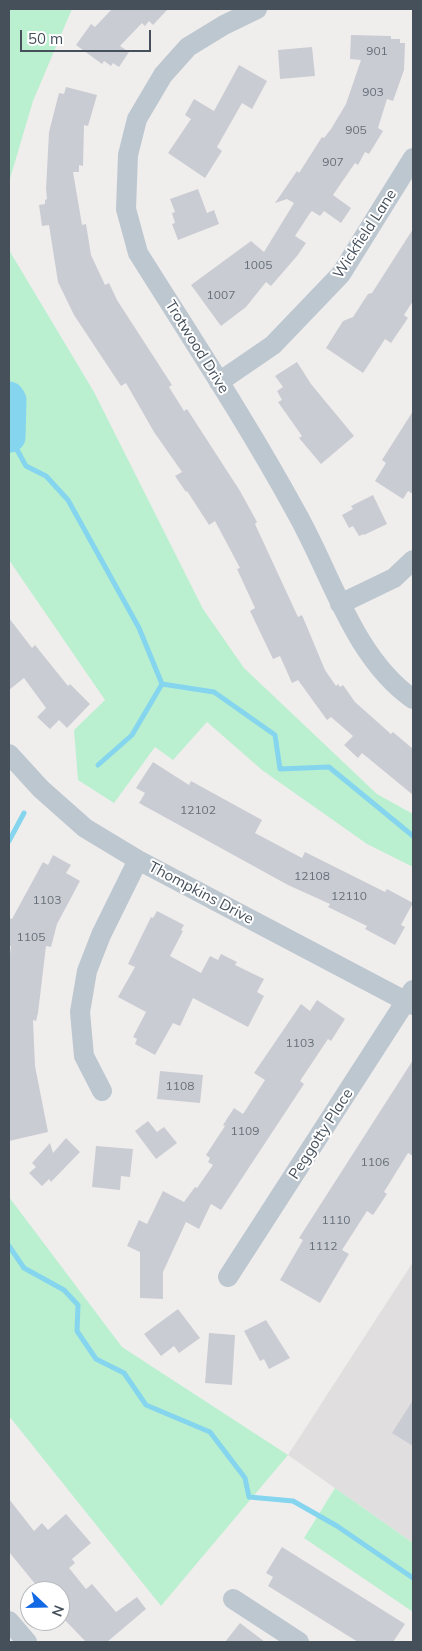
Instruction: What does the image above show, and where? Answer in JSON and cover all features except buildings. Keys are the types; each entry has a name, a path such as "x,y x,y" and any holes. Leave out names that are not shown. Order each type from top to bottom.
{"street":[{"name":"Trotwood Drive","path":"257,9 224,25 188,47 163,75 137,119 128,156 126,209 138,254 219,382 297,513 340,604 374,658 398,689 413,699"},
{"name":"Wickfield Lane","path":"219,382 274,345 340,274 413,158"},
{"path":"340,604 394,578 413,560"},
{"name":"Thompkins Drive","path":"9,754 41,789 85,828 138,860 411,999"},
{"path":"102,1091 84,1056 80,1012 91,962 101,935 138,860"},
{"name":"Peggotty Place","path":"228,1277 411,999"},
{"path":"233,1598 299,1642"},
{"path":"9,1621 25,1642"}],"shaded area":[{"path":"413,1262 413,1543 288,1455"}],"green space":[{"path":"9,9 72,9 33,101 9,182"},
{"path":"9,250 94,392 203,609 244,668 377,794 413,814 413,867 367,844 262,770 207,722 173,760 155,747 114,803 78,780 74,730 105,700 9,560"},
{"path":"9,1197 122,1347 288,1455 161,1606 9,1416"},
{"path":"335,1488 413,1543 413,1612 304,1538"}],"waterway":[{"path":"9,397 11,400 10,437"},
{"path":"10,437 26,466 46,476 68,500 139,628 162,684 132,735 98,765"},
{"path":"162,684 214,692 275,735 280,769 329,767 413,836"},
{"path":"9,841 24,813"},
{"path":"9,1246 24,1268 64,1290 78,1305 77,1331 96,1359 124,1373 146,1405 210,1432 245,1478 249,1497 293,1501 337,1526 413,1578"}]}
